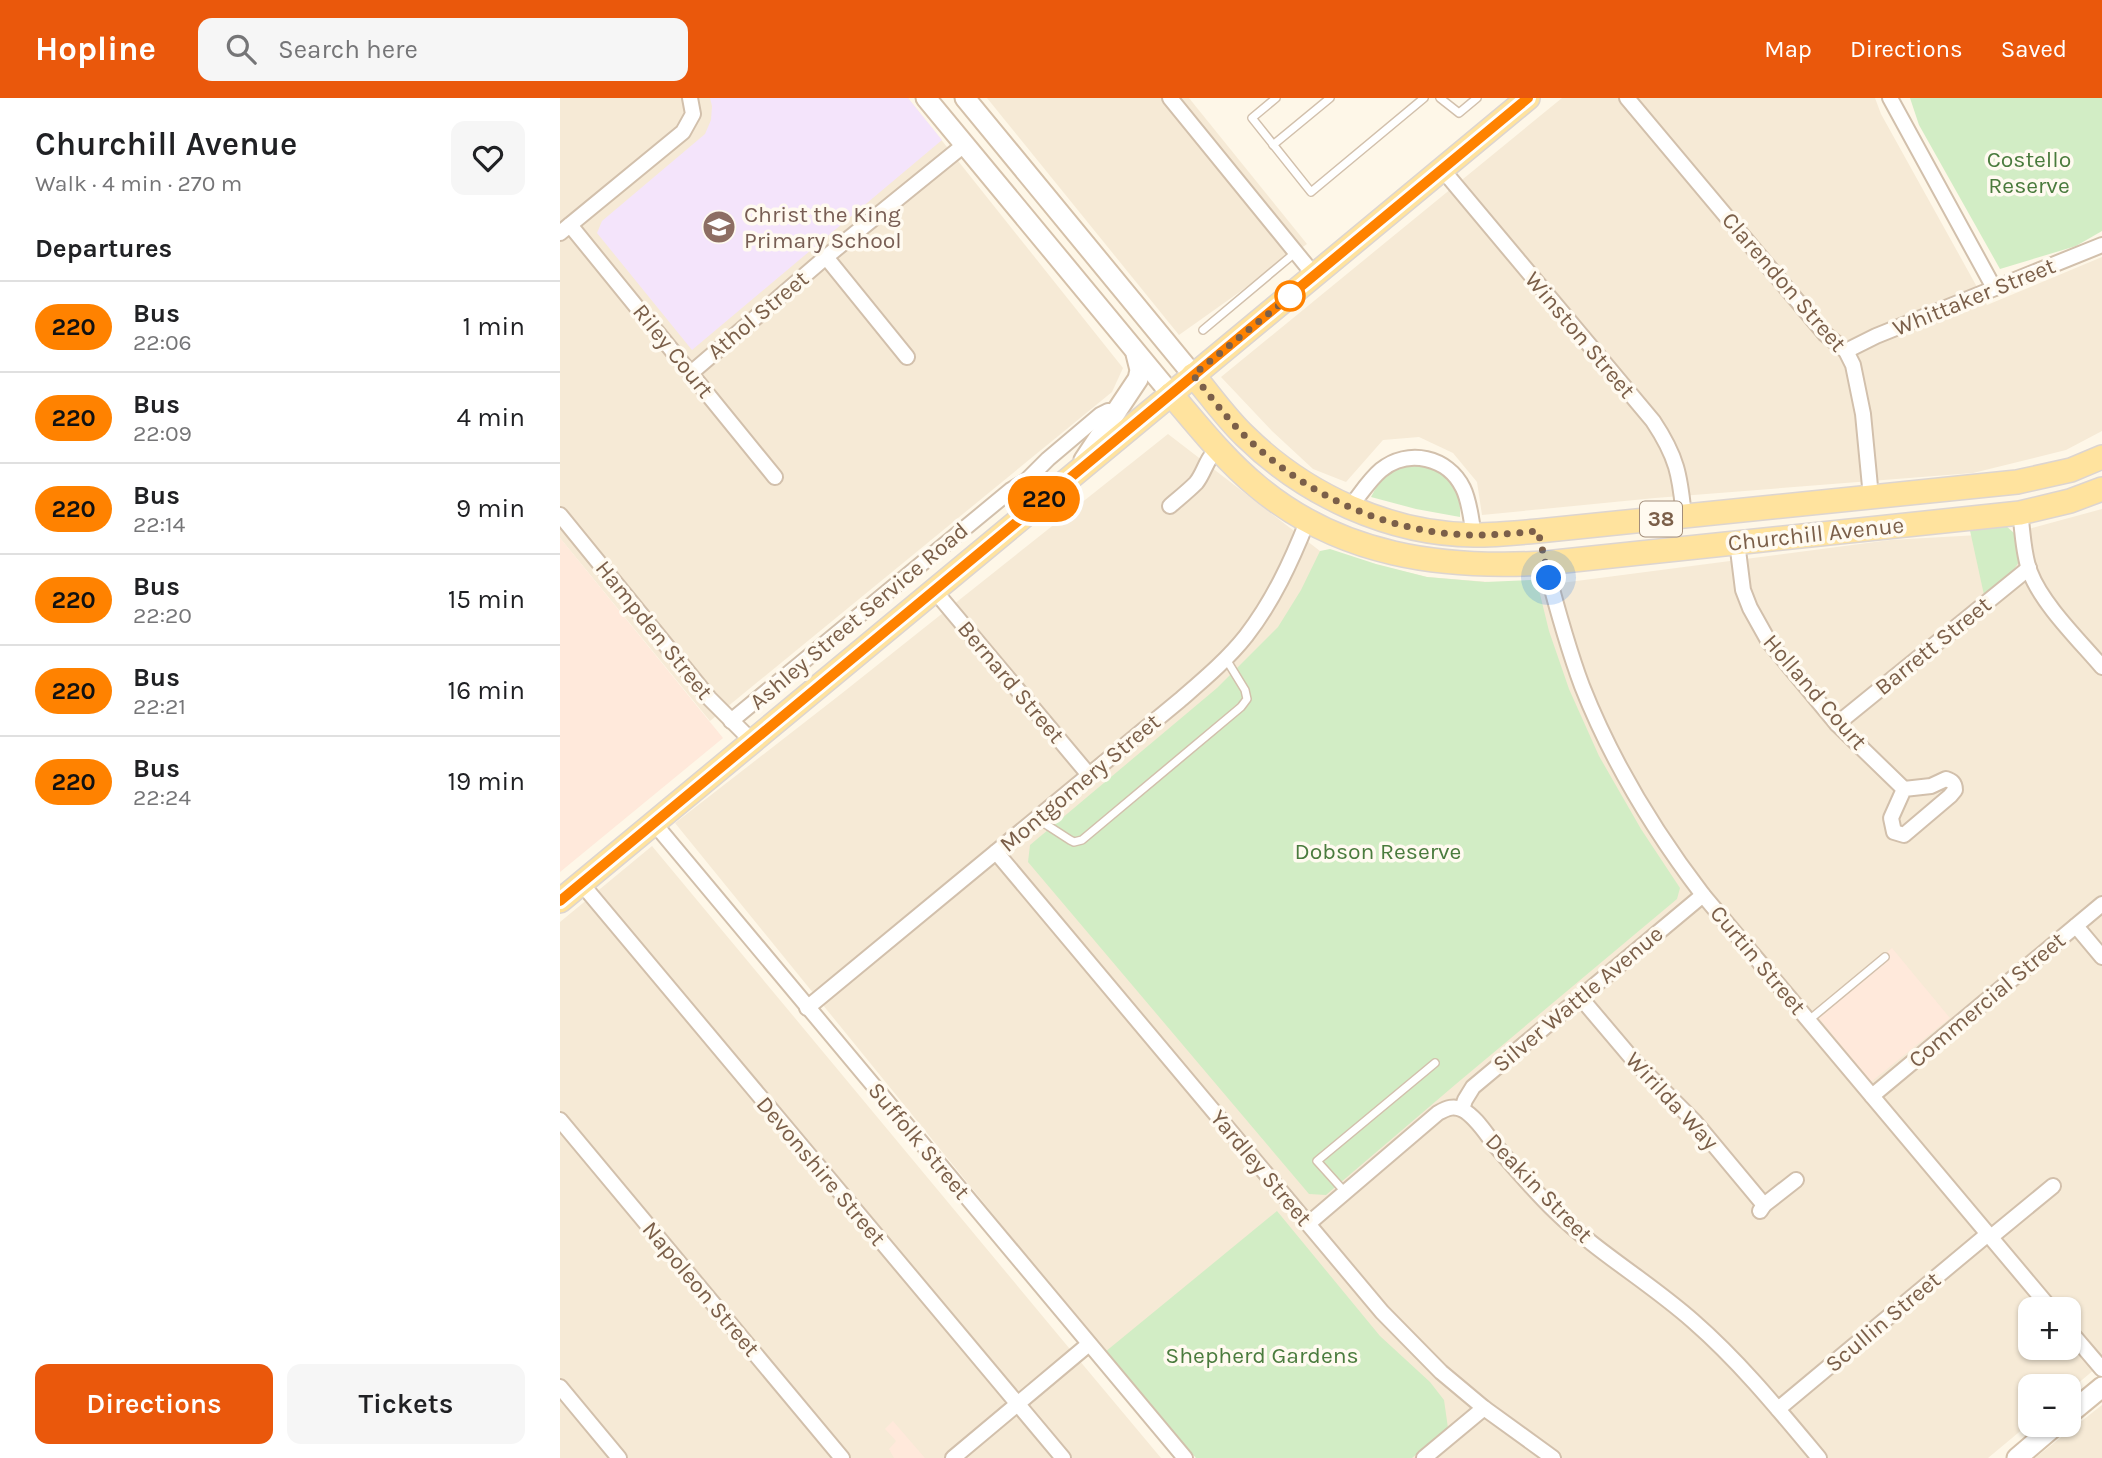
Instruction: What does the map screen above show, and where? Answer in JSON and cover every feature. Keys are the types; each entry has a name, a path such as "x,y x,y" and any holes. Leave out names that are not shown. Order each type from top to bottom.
{"main road":[{"name":"Churchill Avenue","path":"926,98 1217,449 1258,487 1307,522 1330,533 1405,556 1473,565 1545,563 2020,513 2070,501 2102,489"},
{"name":"Churchill Avenue","path":"965,98 1242,434 1288,473 1318,491 1381,520 1413,528 1474,535 1538,531 2017,482 2071,470 2102,457"},
{"path":"560,901 1528,98"},
{"name":"Athol Street","path":"964,145 987,124"},
{"path":"1072,476 1118,412 1140,375 1134,350"},
{"path":"2017,482 2020,513"},
{"path":"1307,522 1318,491"},
{"path":"1871,498 1873,527"},
{"path":"1330,533 1350,507"},
{"path":"1709,514 1712,545"},
{"path":"1538,531 1545,563"},
{"path":"1473,565 1474,535"},
{"path":"2081,1404 2102,1387"},
{"path":"2017,1458 2042,1437"}],"street":[{"path":"565,229 683,132 693,114 690,98"},
{"path":"1170,98 1315,276"},
{"name":"Clarendon Street","path":"1627,98 1825,334 1846,351 1853,365 1860,396 1871,498"},
{"path":"1890,98 1994,288"},
{"name":"Athol Street","path":"691,373 826,257 964,145"},
{"name":"Winston Street","path":"1442,169 1653,421 1670,447 1676,462 1681,481 1684,517"},
{"name":"Riley Court","path":"565,229 691,373 775,477"},
{"name":"Whittaker Street","path":"1846,351 1876,336 2102,245"},
{"path":"826,257 907,356"},
{"name":"Ashley Street Service Road","path":"732,721 1035,473 1054,453 1100,415 1110,411 1118,412"},
{"path":"1170,506 1198,481 1205,464 1217,449"},
{"path":"1350,507 1373,478 1388,465 1400,460 1424,457 1444,466 1459,481 1468,499 1474,535"},
{"path":"1035,473 1035,506"},
{"path":"2020,513 2029,568 2042,595 2102,667"},
{"name":"Hampden Street","path":"560,515 709,698 751,741"},
{"name":"Montgomery Street","path":"807,1008 1180,700 1225,659 1245,638 1264,611 1280,584 1307,522"},
{"name":"Holland Court","path":"1737,542 1743,590 1760,628 1784,661 1838,724 1904,789"},
{"name":"Curtin Street","path":"1545,563 1570,651 1596,718 1636,797 1679,864 2041,1297"},
{"name":"Barrett Street","path":"1838,724 2029,568"},
{"name":"Bernard Street","path":"934,590 1089,775"},
{"path":"1946,779 1952,781 1955,790 1904,835 1899,835 1891,828 1891,818 1904,789 1931,786 1946,779"},
{"name":"Suffolk Street","path":"654,823 1185,1458"},
{"name":"Yardley Street","path":"996,852 1400,1331 1441,1372 1553,1458"},
{"name":"Devonshire Street","path":"581,883 1063,1458"},
{"name":"Silver Wattle Avenue","path":"1462,1109 1473,1087 1703,895"},
{"name":"Commercial Street","path":"1871,1096 2102,904"},
{"path":"2076,926 2102,957"},
{"name":"Wirilda Way","path":"1580,997 1635,1062 1694,1121 1761,1209 1796,1180"},
{"path":"1308,1224 1438,1113 1450,1107 1462,1109"},
{"name":"Deakin Street","path":"1462,1109 1568,1224 1693,1321 1727,1352 1819,1458"},
{"name":"Napoleon Street","path":"560,1120 842,1458"},
{"name":"Scullin Street","path":"1778,1409 2053,1185"},
{"path":"953,1458 1089,1344"},
{"path":"2081,1344 2102,1369"},
{"path":"560,1387 620,1458"},
{"path":"1424,1458 1485,1408"}],"lane":[{"path":"1276,98 1252,118 1311,192 1424,98"},
{"path":"1273,145 1330,98"},
{"path":"1440,98 1459,113 1477,98"},
{"path":"1203,330 1296,252"},
{"path":"1036,818 1074,842 1082,840 1231,716 1244,704 1246,695 1225,659"},
{"path":"1809,1021 1885,957"},
{"path":"1345,1192 1317,1161 1435,1063"}],"shaded area":[{"path":"560,98 908,98 1123,368 1112,392 710,721 560,538"},
{"name":"Christ the King Primary School","path":"710,98 908,98 942,140 692,350 597,233 602,221 705,134 711,120"},
{"path":"987,98 1189,98 1307,244 1179,335"},
{"path":"1562,98 1875,98 1881,114 1987,305 2102,257 2102,431 2066,450 1973,473 1655,498 1482,515 1477,482 1453,453 1419,437 1383,440 1346,482 1313,469 1272,431 1221,377"},
{"path":"1168,434 1320,551 1427,577 1538,586 1890,540 2014,533 2102,509 2102,1363 2081,1381 2081,1374 2018,1374 2018,1433 1988,1458 1196,1458 1105,1352 675,823"},
{"path":"560,538 723,738 560,872"},
{"path":"652,846 1161,1458 560,1458 560,922"},
{"path":"1892,948 1950,1018 1871,1082 1814,1012"},
{"path":"2102,1405 2102,1458 2035,1458 2062,1437 2081,1437 2081,1422"},
{"path":"893,1421 925,1458 894,1458 889,1449 896,1441 885,1429"}],"green space":[{"name":"Costello Reserve","path":"1910,98 2102,98 2102,231 2076,246 2000,269 1919,125"},
{"path":"1409,465 1431,468 1448,478 1458,495 1460,517 1371,497 1386,477"},
{"path":"2005,525 2014,533 2019,562 2012,572 1984,595 1969,526"},
{"name":"Dobson Reserve","path":"1330,549 1427,577 1485,582 1531,580 1538,586 1549,631 1569,689 1599,756 1641,829 1680,888 1677,899 1326,1195 1309,1194 1028,862 1030,845 1217,688 1278,627 1301,590 1320,551"},
{"name":"Shepherd Gardens","path":"1277,1211 1380,1336 1430,1382 1444,1400 1448,1428 1412,1458 1196,1458 1105,1352"}],"bus line":[{"name":"220","path":"560,901 1528,98"}],"place":[{"name":"Christ the King Primary School","path":"719,227"}],"route":[{"path":"1290,296 1294,293 1193,375 1242,434 1288,473 1318,491 1381,520 1413,528 1474,535 1538,531 1549,578"}]}
